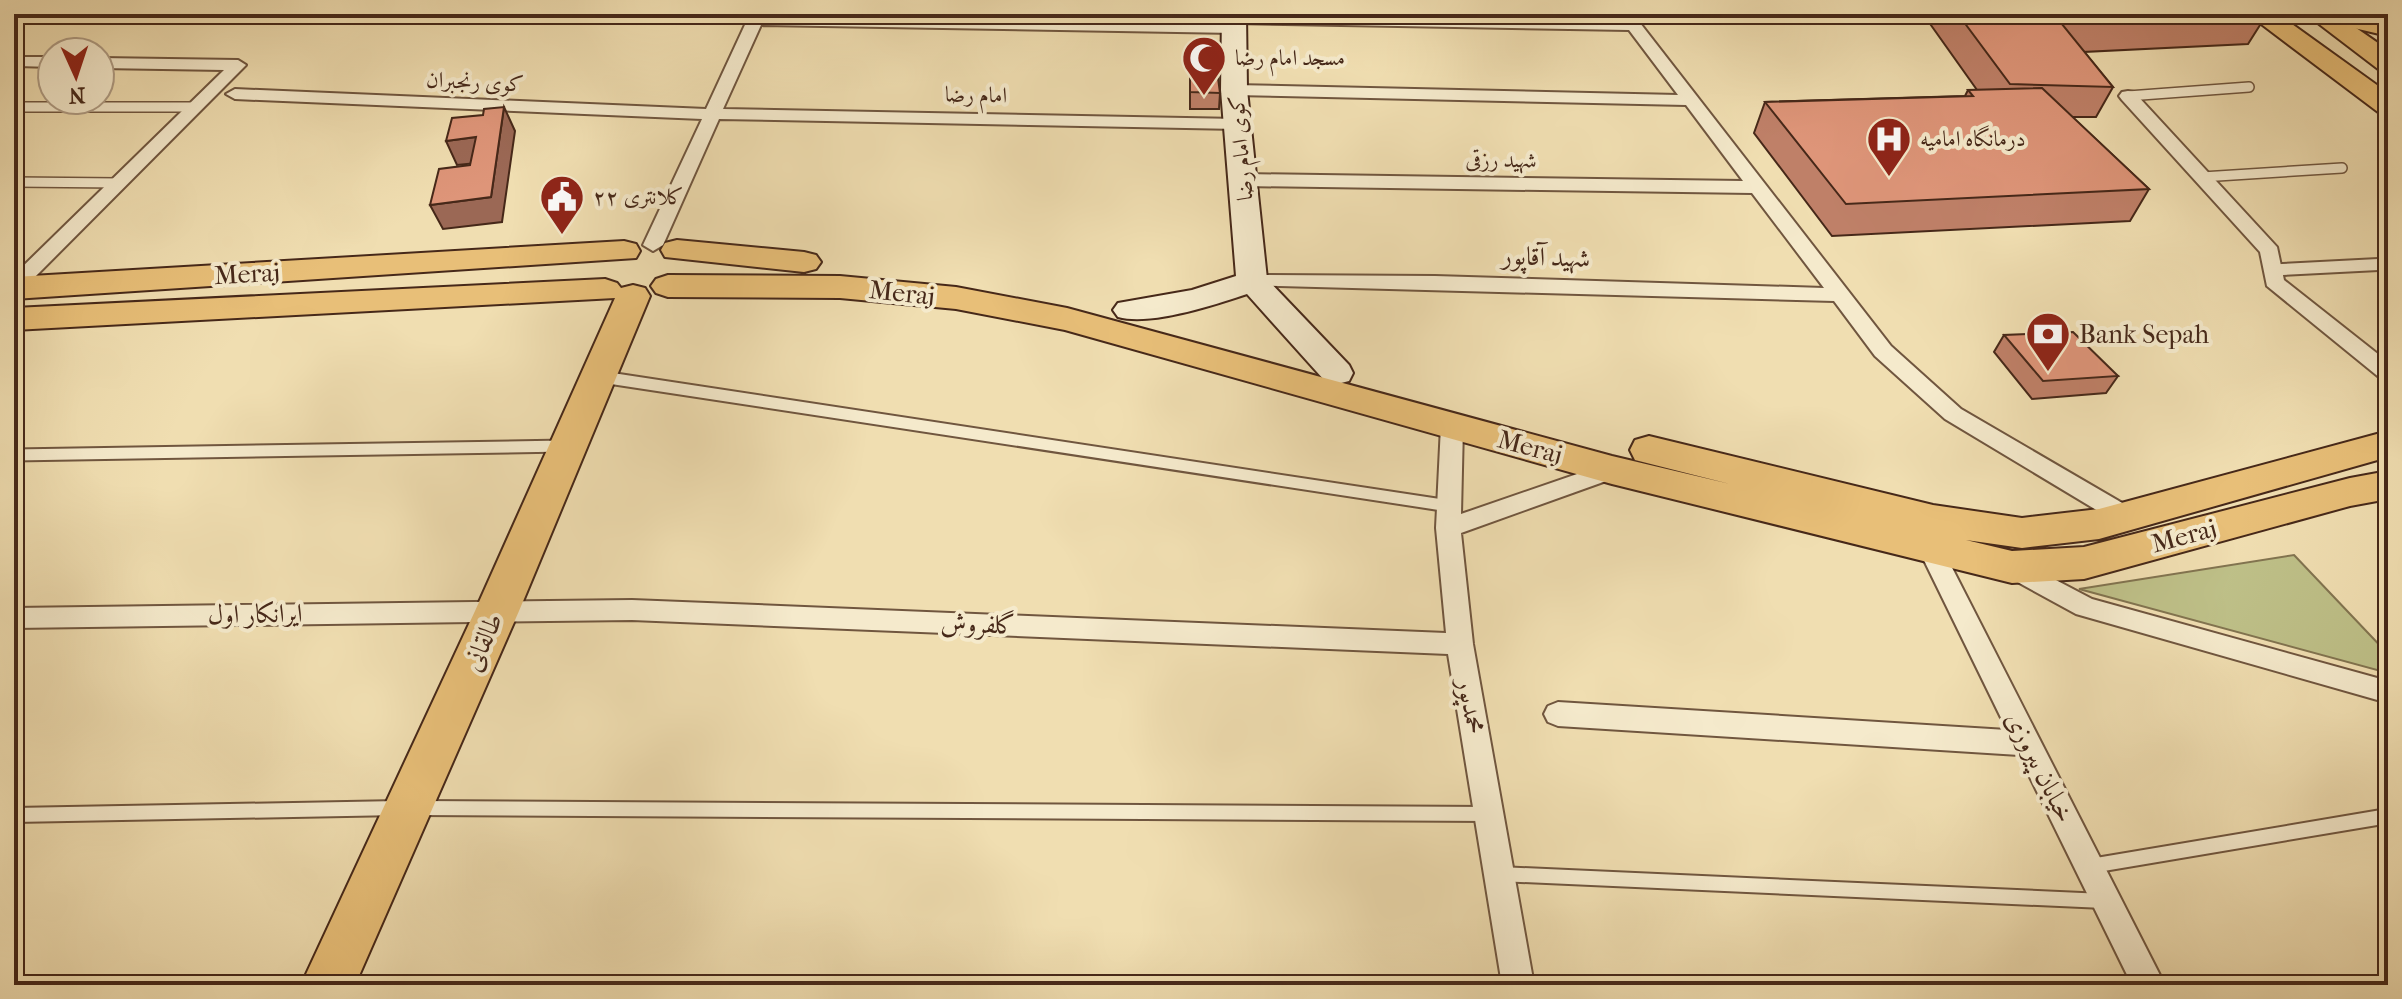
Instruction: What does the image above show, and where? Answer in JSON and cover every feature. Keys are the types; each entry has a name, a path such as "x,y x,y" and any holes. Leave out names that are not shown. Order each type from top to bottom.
{"highway":[{"path":"2330,14 2388,27"}],"main road":[{"path":"2261,14 2388,106"},
{"path":"2319,14 2388,63"},
{"name":"Meraj","path":"14,287 644,270 904,270 1079,296 1337,373 1933,520 2022,533 2099,524 2388,444"},
{"name":"Meraj","path":"14,319 644,270 956,298 1067,319 1612,470 1931,550 2012,567 2084,563 2350,492 2388,485"},
{"name":"طالقانی","path":"328,985 497,611 644,270"}],"street":[{"path":"644,270 757,17 1629,19 1883,351 1953,414 2127,517"},
{"name":"کوی امام رضا","path":"1234,20 1234,90 1252,281"},
{"path":"14,287 238,65 116,63"},
{"path":"1234,90 1688,100"},
{"name":"کوی رنجبران","path":"235,94 712,114"},
{"path":"2128,96 2270,251 2274,282 2388,373"},
{"name":"امام رضا","path":"712,114 1238,124"},
{"name":"شهید رزقی","path":"1244,180 1757,187"},
{"path":"1129,310 1186,302 1229,291 1252,281 1337,373"},
{"name":"شهید آقاپور","path":"1252,281 1435,282 1839,295"},
{"name":"محمدپور","path":"1452,426 1448,517 1460,644 1518,985"},
{"path":"1448,517 1612,470"},
{"name":"خیابان پیروزی","path":"1931,550 2149,985"},
{"path":"2012,567 2085,607 2388,692"},
{"name":"گلفروش","path":"497,611 632,610 1460,644"},
{"name":"ایرانکار اول","path":"14,618 497,611"},
{"path":"1558,714 2027,743"}],"lane":[{"path":"380,14 633,17 640,14"},
{"path":"2128,96 2249,87"},
{"path":"14,107 196,107"},
{"path":"2202,177 2342,168"},
{"path":"14,182 119,183"},
{"path":"2272,270 2388,264"},
{"path":"598,377 1448,517"},
{"path":"14,455 568,446"},
{"path":"14,815 409,808 1489,814"},
{"path":"2091,866 2388,816"},
{"path":"1499,874 2108,901"}],"green space":[{"path":"2294,555 2388,654 2388,673 2079,589"}],"building":[{"path":"1958,14 2267,14 2061,23 2113,87 2010,84"},
{"path":"1190,69 1217,70 1220,93 1190,92"},
{"path":"2042,88 2149,189 1846,204 1765,102 1973,96 1968,90"},
{"path":"504,107 491,197 430,205 439,169 470,165 476,137 446,141 452,118 483,115 484,109"},
{"path":"2073,332 2118,376 2043,381 2004,335"}],"place":[{"name":"مسجد امام رضا","path":"1204,97"},
{"name":"درمانگاه امامیه","path":"1889,178"},
{"name":"کلانتری ٢٢","path":"562,236"},
{"name":"Bank Sepah","path":"2048,373"}]}
